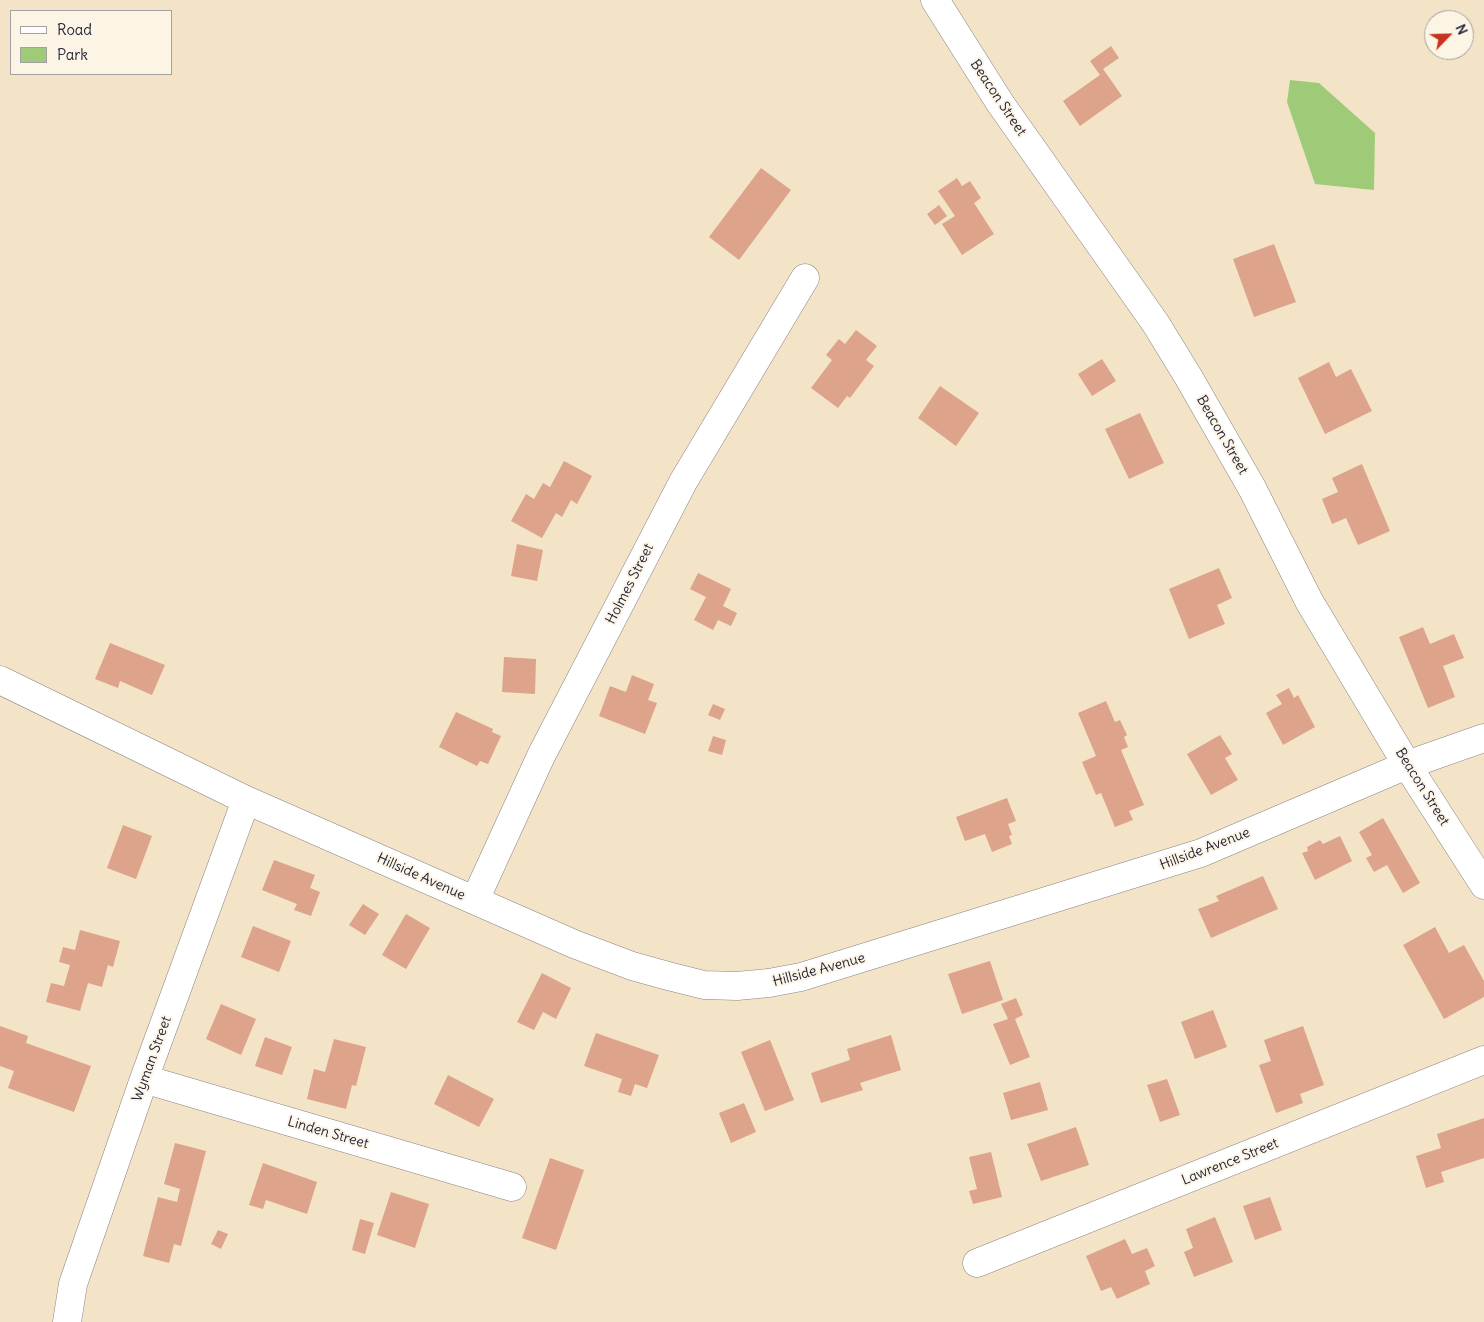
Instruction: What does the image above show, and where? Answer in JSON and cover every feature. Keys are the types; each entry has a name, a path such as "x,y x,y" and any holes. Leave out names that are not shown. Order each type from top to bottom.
{"street":[{"name":"Beacon Street","path":"935,0 1000,103 1151,317 1189,378 1252,488 1309,601 1407,765 1484,885"},
{"name":"Holmes Street","path":"475,900 541,756 683,482 805,278"},
{"name":"Hillside Avenue","path":"0,680 246,800 574,944 632,966 704,985 737,986 801,978 1201,852 1407,765 1484,738"},
{"name":"Wyman Street","path":"67,1322 73,1284 144,1079 246,800"},
{"name":"Lawrence Street","path":"977,1264 1484,1060"},
{"name":"Linden Street","path":"144,1079 512,1186"}],"green space":[{"path":"1290,80 1319,83 1375,133 1374,190 1315,184 1287,102"}],"building":[{"path":"1111,46 1119,58 1103,69 1122,96 1080,126 1063,101 1100,75 1090,61"},
{"path":"761,168 791,190 739,260 709,237"},
{"path":"957,178 962,186 970,181 981,198 974,203 994,234 962,255 942,224 955,216 938,191"},
{"path":"939,205 947,216 935,225 927,214"},
{"path":"1274,244 1296,302 1254,317 1233,259"},
{"path":"856,330 877,346 866,360 874,366 850,398 847,396 838,408 811,388 832,360 826,355 839,339 845,344"},
{"path":"1102,359 1116,381 1092,396 1078,374"},
{"path":"1329,362 1336,377 1351,369 1372,411 1325,434 1298,378"},
{"path":"940,386 979,413 956,446 918,418"},
{"path":"1140,413 1164,463 1129,479 1105,429"},
{"path":"564,461 592,476 577,504 571,500 562,517 556,513 542,538 511,521 526,494 534,499 543,483 550,487"},
{"path":"1362,464 1390,531 1358,545 1346,518 1332,524 1322,499 1338,492 1332,478"},
{"path":"517,544 543,550 537,581 511,576"},
{"path":"1219,568 1232,598 1217,605 1225,624 1189,639 1169,589"},
{"path":"698,573 731,589 723,606 737,613 731,626 718,620 713,630 694,620 706,597 690,589"},
{"path":"1423,627 1430,644 1454,634 1464,658 1443,666 1455,697 1428,708 1399,637"},
{"path":"110,643 165,665 152,695 120,681 118,688 95,679"},
{"path":"504,657 536,659 535,694 502,692"},
{"path":"632,675 654,684 648,700 657,703 645,734 599,716 610,686 626,692"},
{"path":"1289,688 1294,698 1298,695 1315,727 1283,745 1266,713 1282,704 1276,695"},
{"path":"1106,701 1115,722 1120,720 1127,735 1124,737 1128,747 1121,750 1144,805 1129,811 1133,820 1115,827 1101,793 1096,795 1082,762 1096,756 1078,713"},
{"path":"713,704 725,709 720,720 708,715"},
{"path":"456,712 493,729 492,732 501,736 488,764 480,761 477,766 439,747"},
{"path":"1220,735 1232,754 1225,758 1238,780 1211,795 1187,754"},
{"path":"713,736 726,740 722,755 708,751"},
{"path":"1007,798 1016,821 1008,824 1012,835 1009,836 1012,844 992,852 985,834 965,841 956,817"},
{"path":"1383,818 1420,883 1403,893 1387,865 1374,872 1366,858 1372,855 1359,832"},
{"path":"123,825 152,836 136,879 107,868"},
{"path":"1340,836 1352,861 1315,880 1302,853 1308,851 1307,847 1320,840 1323,844"},
{"path":"274,860 315,875 310,888 320,892 311,916 294,910 297,904 262,890"},
{"path":"1263,876 1278,909 1211,938 1198,909 1219,901 1216,896"},
{"path":"363,904 379,914 365,935 349,925"},
{"path":"406,914 430,928 406,969 382,955"},
{"path":"253,926 291,941 279,972 241,957"},
{"path":"1435,927 1449,953 1464,945 1484,981 1484,997 1444,1019 1403,945"},
{"path":"80,930 120,941 113,967 108,965 102,987 88,983 80,1011 46,1002 51,983 64,986 70,965 59,962 63,947 75,950"},
{"path":"990,961 1003,1000 962,1014 948,974"},
{"path":"542,973 571,988 556,1019 543,1012 534,1030 517,1022"},
{"path":"1016,998 1023,1015 1015,1019 1030,1057 1010,1065 993,1024 1008,1019 1001,1004"},
{"path":"221,1004 256,1019 241,1055 206,1039"},
{"path":"1213,1010 1227,1047 1195,1059 1181,1022"},
{"path":"0,1026 28,1036 26,1043 91,1066 74,1112 8,1088 14,1071 0,1066"},
{"path":"1303,1026 1324,1085 1300,1094 1303,1103 1276,1113 1259,1065 1271,1061 1264,1040"},
{"path":"596,1033 659,1055 647,1088 635,1084 631,1096 618,1092 622,1079 584,1066"},
{"path":"891,1035 901,1070 860,1083 863,1090 821,1103 811,1073 850,1060 847,1049"},
{"path":"265,1037 292,1047 282,1075 255,1066"},
{"path":"334,1039 366,1047 356,1086 352,1085 346,1109 307,1099 314,1069 325,1072"},
{"path":"770,1040 794,1100 765,1111 741,1052"},
{"path":"448,1075 494,1099 479,1127 434,1104"},
{"path":"1167,1079 1180,1115 1160,1122 1147,1085"},
{"path":"1040,1082 1048,1110 1011,1120 1003,1093"},
{"path":"744,1103 756,1132 731,1143 719,1113"},
{"path":"1484,1118 1484,1158 1441,1172 1444,1182 1426,1188 1416,1156 1441,1148 1437,1134"},
{"path":"1076,1127 1089,1165 1041,1181 1027,1144"},
{"path":"175,1143 206,1151 181,1246 174,1244 169,1263 143,1256 158,1197 177,1202 180,1189 164,1184"},
{"path":"991,1152 1002,1197 973,1204 969,1191 977,1189 969,1157"},
{"path":"550,1158 584,1170 556,1250 522,1238"},
{"path":"263,1163 317,1182 307,1214 266,1200 263,1209 249,1205"},
{"path":"391,1192 429,1204 415,1248 377,1235"},
{"path":"1270,1197 1282,1230 1255,1240 1243,1206"},
{"path":"1215,1217 1233,1262 1194,1277 1184,1252 1193,1248 1186,1229"},
{"path":"360,1219 374,1223 365,1254 352,1250"},
{"path":"218,1230 228,1234 221,1249 211,1244"},
{"path":"1125,1239 1132,1254 1147,1248 1155,1266 1145,1271 1150,1284 1117,1299 1111,1287 1101,1291 1086,1256"}]}
